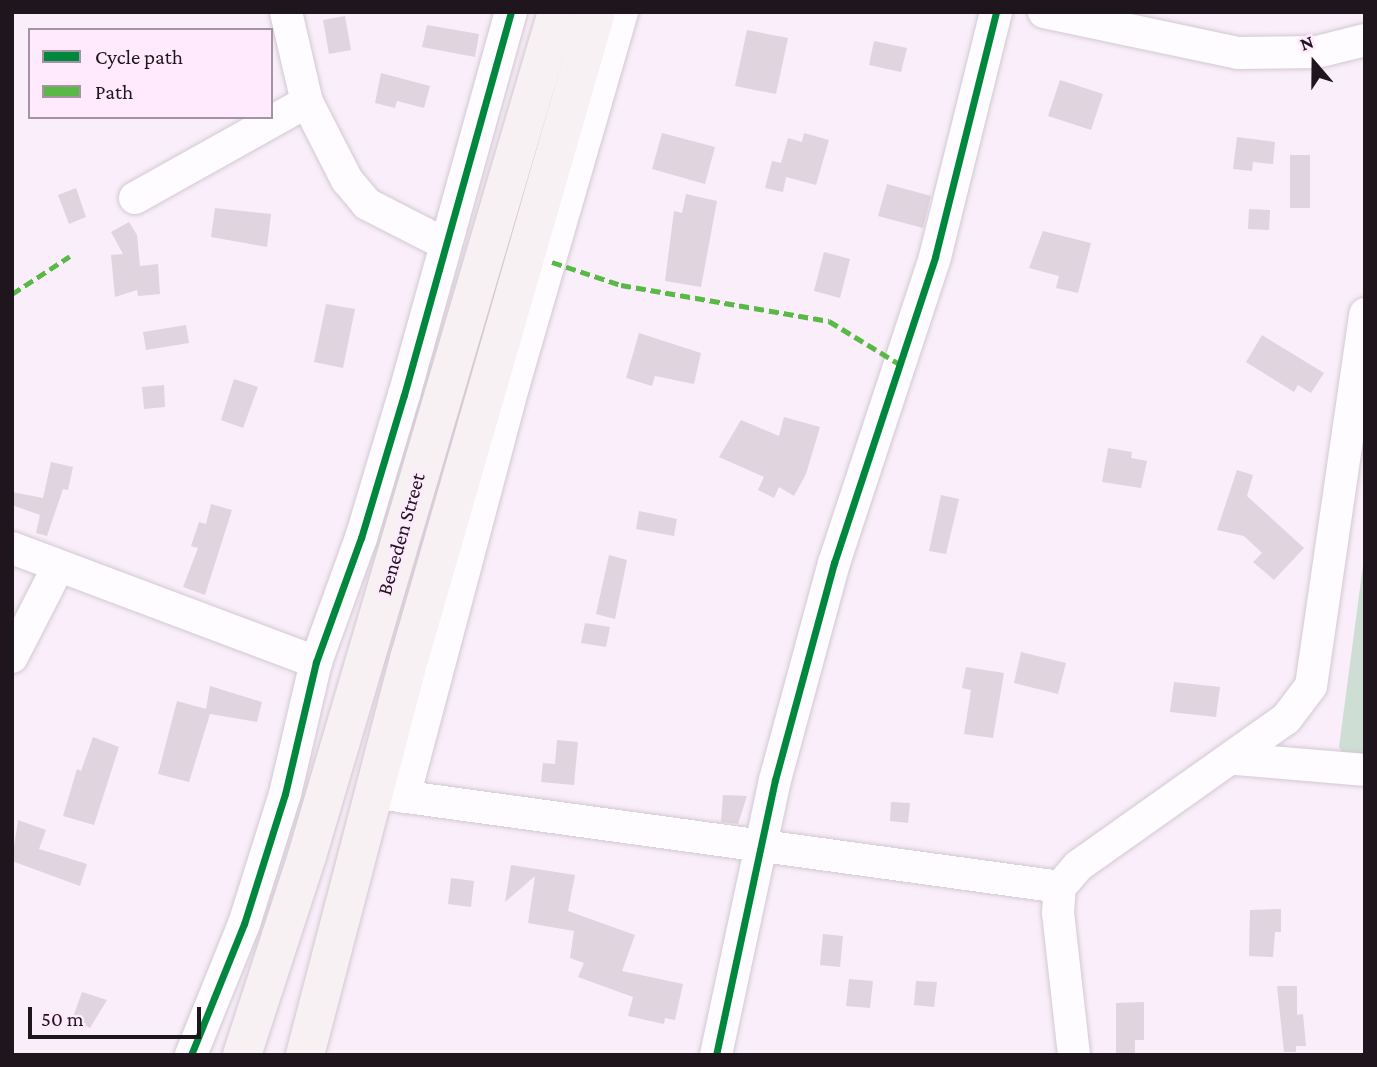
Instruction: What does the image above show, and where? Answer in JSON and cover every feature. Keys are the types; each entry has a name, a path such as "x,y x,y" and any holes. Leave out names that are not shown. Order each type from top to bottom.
{"main road":[{"name":"Beneden Street","path":"242,1055 307,856 557,12"},
{"name":"Beneden Street","path":"305,1055 390,795 414,643 596,12"}],"street":[{"path":"286,12 307,102 347,180 367,204 445,244"},
{"path":"191,1055 256,885 285,794 316,662 361,538 510,12"},
{"path":"622,12 514,384 390,795 1060,887"},
{"path":"716,1055 761,845 834,563 935,257 996,12"},
{"path":"1044,12 1239,53 1317,52 1365,40"},
{"path":"135,198 307,102"},
{"path":"1074,1055 1058,913 1060,887 1078,866 1234,759 1286,719 1311,686 1365,314"},
{"path":"12,548 58,568 316,662"},
{"path":"12,657 58,568"},
{"path":"1234,759 1365,770"}],"shaded area":[{"path":"1365,550 1365,767 1350,766 1339,747"}],"building":[{"path":"345,16 351,50 329,54 323,20"},
{"path":"427,25 479,34 475,57 422,47"},
{"path":"747,30 788,38 776,94 735,86"},
{"path":"874,41 907,48 901,72 869,65"},
{"path":"381,73 430,86 424,108 397,101 395,108 375,103"},
{"path":"1060,80 1103,94 1091,130 1048,116"},
{"path":"662,133 715,147 705,184 652,169"},
{"path":"804,133 829,140 816,185 786,177 783,192 765,188 772,161 781,163 788,138 802,142"},
{"path":"1237,137 1275,142 1273,164 1253,162 1252,171 1233,169"},
{"path":"1290,155 1310,155 1310,208 1290,208"},
{"path":"887,184 931,196 923,228 878,216"},
{"path":"76,188 86,217 69,224 58,195"},
{"path":"686,194 717,201 701,287 665,281 674,211 682,213"},
{"path":"215,208 271,214 267,247 211,237"},
{"path":"1249,209 1270,210 1269,230 1248,229"},
{"path":"129,222 137,235 140,266 158,264 160,294 138,296 137,290 115,297 111,255 123,254 111,232"},
{"path":"1043,231 1091,243 1078,293 1056,288 1059,276 1029,268"},
{"path":"824,252 850,259 840,298 814,291"},
{"path":"326,304 355,309 343,368 314,362"},
{"path":"186,325 189,343 146,350 143,332"},
{"path":"639,333 701,353 694,384 655,376 652,386 626,378"},
{"path":"1262,335 1324,373 1311,393 1298,385 1294,392 1246,362"},
{"path":"234,379 258,387 243,428 221,420"},
{"path":"164,385 165,407 144,409 142,387"},
{"path":"784,417 820,427 806,474 794,496 779,487 774,498 758,490 764,477 719,457 741,420 779,436"},
{"path":"1108,448 1132,452 1131,458 1147,461 1141,488 1102,482"},
{"path":"51,462 73,467 68,490 63,489 47,536 36,533 40,515 12,505 12,492 43,498"},
{"path":"1237,470 1253,475 1247,496 1304,548 1274,580 1253,562 1262,553 1244,536 1217,530"},
{"path":"941,495 959,499 946,554 929,551"},
{"path":"211,504 232,510 205,595 183,587 198,548 191,546 199,522 206,524"},
{"path":"639,511 677,519 674,536 636,529"},
{"path":"609,555 627,560 615,619 596,614"},
{"path":"585,623 610,627 606,647 581,643"},
{"path":"1021,652 1066,663 1058,694 1014,683"},
{"path":"966,667 1004,673 993,738 964,734 971,690 962,688"},
{"path":"1174,682 1220,687 1216,717 1170,712"},
{"path":"210,686 262,702 257,722 210,714 189,782 158,774 177,701 206,709"},
{"path":"93,737 119,747 94,825 63,816 77,769 81,771"},
{"path":"557,740 578,742 574,785 541,782 543,763 555,764"},
{"path":"723,795 747,796 738,824 721,822"},
{"path":"891,802 910,803 908,823 890,821"},
{"path":"18,820 46,830 39,849 87,864 80,886 12,861"},
{"path":"511,865 575,875 568,911 635,935 622,971 683,984 675,1020 665,1018 664,1024 628,1016 633,997 578,977 584,963 570,958 574,931 528,923 535,876 505,902"},
{"path":"451,878 474,881 471,907 448,904"},
{"path":"1281,909 1281,932 1275,932 1273,957 1249,956 1250,910"},
{"path":"823,934 843,936 840,967 820,965"},
{"path":"849,979 873,981 870,1008 846,1006"},
{"path":"916,981 937,982 934,1007 914,1005"},
{"path":"1277,986 1297,986 1297,1015 1303,1014 1306,1046 1296,1046 1296,1052 1284,1052"},
{"path":"82,992 107,1000 90,1028 73,1017"},
{"path":"1144,1002 1144,1040 1135,1040 1135,1055 1116,1055 1116,1003"}],"marked path":[{"path":"12,294 70,256"},
{"path":"552,262 621,285 829,321 901,365"}],"cycle path":[{"path":"191,1055 244,924 285,794 316,662 361,538 404,395 511,12"},
{"path":"716,1055 775,780 834,563 935,257 996,12"}]}
